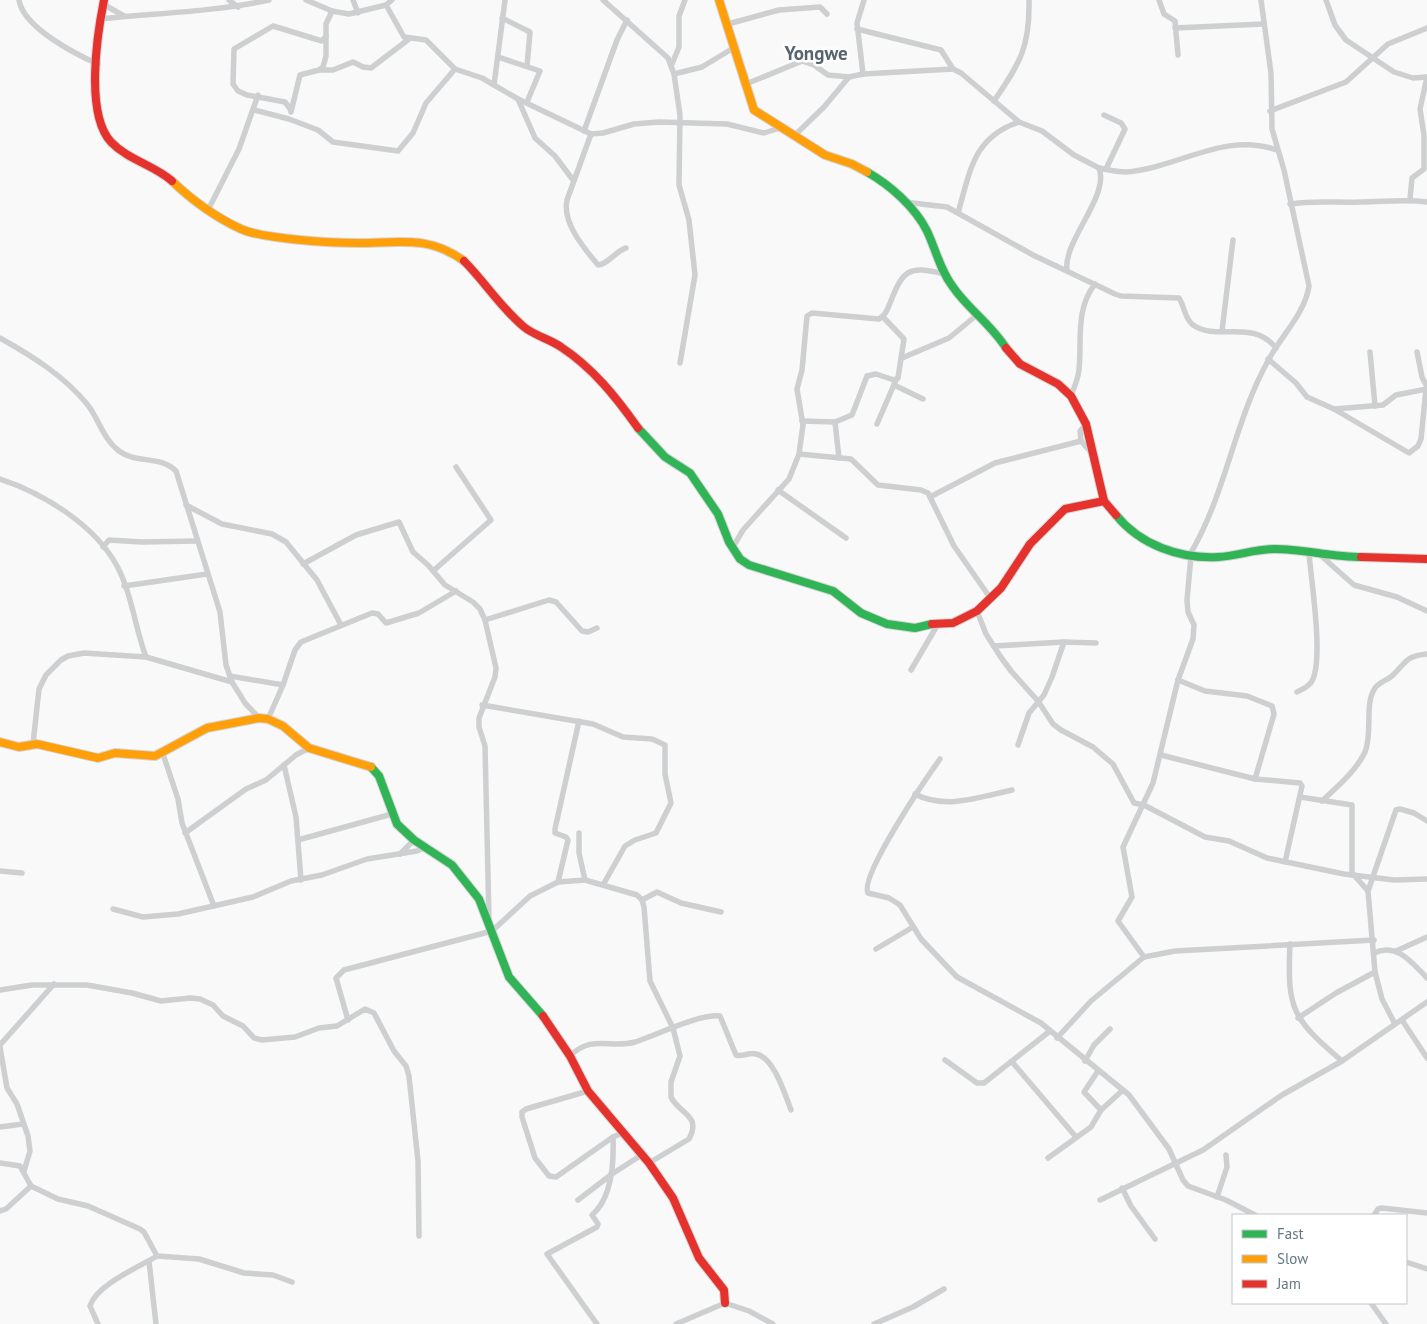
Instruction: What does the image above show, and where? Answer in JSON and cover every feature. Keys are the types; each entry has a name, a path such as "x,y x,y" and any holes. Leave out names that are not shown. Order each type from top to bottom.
{"street":[{"path":"19,0 26,14 54,41 98,64"},
{"path":"229,0 238,7"},
{"path":"100,19 124,16 167,15 238,7 269,0"},
{"path":"306,0 332,10 358,13 386,5 392,0"},
{"path":"354,0 358,13"},
{"path":"494,85 505,0"},
{"path":"603,0 627,20 672,64 680,122 678,185 689,220 695,275 680,363"},
{"path":"672,64 680,48 678,36 679,16 685,0"},
{"path":"719,0 754,110 825,155 852,164 879,179 904,202 926,230 944,274 963,300 995,331 1010,356 1020,364 1058,384 1071,396 1086,424 1104,501 1123,524 1136,535 1161,548 1190,556 1219,557 1258,549 1277,548 1342,557 1386,557 1427,560"},
{"path":"863,74 857,28 858,17 864,0"},
{"path":"994,101 1014,72 1024,50 1030,25 1030,0"},
{"path":"1160,0 1164,14 1174,20 1178,55"},
{"path":"1144,957 1118,921 1132,897 1123,854 1124,840 1144,805 1153,783 1178,680 1194,632 1187,600 1190,556 1204,528 1246,412 1268,360 1304,304 1309,286 1284,170 1277,150 1270,111 1271,73 1261,0"},
{"path":"1326,0 1339,32 1383,66 1405,76 1427,77 1420,109 1424,134 1424,169 1412,178 1410,199"},
{"path":"124,16 104,2 100,19 96,109 100,124 110,141 130,158 167,177 183,193 241,229 262,235 356,243 414,240 433,244 463,260 479,276 507,311 525,328 570,353 608,387 643,435 665,457 690,473 698,482 724,525 729,542 736,554 749,565 816,584 833,591 872,618 908,629 953,623 978,611 991,599 1001,588 1030,544 1065,509 1104,501"},
{"path":"386,5 392,13 400,33 409,39 428,42 434,51 455,69 482,78 518,99 584,132 592,134 603,133 634,124 680,122 727,124 764,133 780,128"},
{"path":"728,24 790,8 820,7 827,14"},
{"path":"320,70 326,56 326,24 332,10"},
{"path":"502,18 530,32 527,66"},
{"path":"584,132 617,40 627,20"},
{"path":"1176,28 1263,24"},
{"path":"291,110 285,102 258,95 247,95 236,88 233,84 233,52 236,48 273,26 315,40 322,41 326,36"},
{"path":"857,28 941,50 954,69 1019,122 1042,131 1074,155 1102,169 1129,171 1210,149 1242,144 1252,143 1277,150"},
{"path":"1270,111 1346,82 1388,44 1427,28"},
{"path":"289,119 300,75 320,70 333,70 353,62 363,67 371,68 409,39"},
{"path":"674,74 702,67 735,47"},
{"path":"498,57 538,70 540,73 527,102"},
{"path":"746,84 802,62 814,65 828,75 849,77 863,74 954,69"},
{"path":"254,110 289,119 318,130 333,142 398,151 413,134 426,103 455,69"},
{"path":"794,136 824,107 849,77"},
{"path":"208,210 239,149 258,95"},
{"path":"518,99 535,138 555,156 573,180"},
{"path":"1067,270 1068,256 1095,199 1102,169 1125,128 1121,123 1104,115"},
{"path":"958,213 972,162 979,149 1001,129 1019,122"},
{"path":"592,134 573,180 565,209 567,219 596,263 601,265 617,251 626,248"},
{"path":"1290,204 1321,200 1345,202 1410,199 1427,202"},
{"path":"904,202 947,207 1033,255 1122,296 1179,298 1185,315 1194,326 1204,329 1255,334 1270,341 1276,348"},
{"path":"1222,331 1233,240"},
{"path":"733,547 743,530 789,479 799,454 804,430 797,389 802,370 807,316 812,313 873,320 883,316 900,279 905,273 920,270 944,274"},
{"path":"1071,396 1078,374 1079,339 1083,309 1090,290 1095,284"},
{"path":"902,358 950,338 978,314"},
{"path":"877,424 895,382 902,358 904,340 883,316"},
{"path":"0,338 41,361 76,393 88,405 101,430 117,450 130,456 154,460 172,467 178,475 220,612 226,665 232,682 245,703 259,718"},
{"path":"1370,352 1375,406"},
{"path":"1268,360 1296,383 1307,396 1334,409 1405,451 1412,453 1421,438 1427,388 1422,377 1417,352"},
{"path":"802,421 835,422 852,415 867,376 876,374 895,382 923,399"},
{"path":"1334,409 1385,404 1396,395 1427,388"},
{"path":"835,422 839,458"},
{"path":"1086,424 1080,431 1081,441 1088,450 1093,452"},
{"path":"930,497 995,463 1081,441"},
{"path":"799,454 854,461 871,481 878,485 921,490 928,493 954,546 991,599"},
{"path":"433,571 491,520 456,467"},
{"path":"0,479 58,506 74,518 103,547 118,567 146,657"},
{"path":"778,490 846,538"},
{"path":"186,505 222,524 272,534 289,544 317,580 341,624"},
{"path":"303,564 356,535 396,522 401,523 413,552 433,571 444,585 473,602 480,609 485,620 496,672 482,705 479,727 485,746 488,919"},
{"path":"103,547 109,540 142,542 197,541"},
{"path":"1297,692 1310,685 1313,680 1317,660 1309,553"},
{"path":"1319,554 1354,585 1397,597 1427,611"},
{"path":"124,586 207,574"},
{"path":"268,719 283,685 297,645 341,624 372,613 378,614 384,623 419,613 456,591"},
{"path":"485,620 550,600 556,602 582,631 588,632 597,628"},
{"path":"978,611 986,634 1011,671 1038,701 1053,724 1093,747 1113,764 1125,782 1132,801 1144,805 1205,837 1230,841 1267,858 1353,875 1394,880 1427,879"},
{"path":"911,670 938,624"},
{"path":"994,646 1064,642 1096,643"},
{"path":"1018,745 1029,713 1052,677 1064,642"},
{"path":"32,744 39,689 46,676 61,660 68,656 84,653 146,657 232,682"},
{"path":"1322,801 1365,752 1369,739 1371,700 1375,687 1394,674 1407,658 1427,654"},
{"path":"230,676 283,685"},
{"path":"1178,680 1206,691 1247,696 1272,706 1274,714 1255,779"},
{"path":"482,705 580,721 604,728 623,737 656,740 666,747 665,774 672,798 670,808 656,833 635,840 625,846 603,885"},
{"path":"0,742 19,748 32,744 98,758 115,754 155,756 163,754 176,744 207,728 235,720 259,718 268,719 283,726 308,748 370,766 379,776 397,824 414,840 452,865 470,884 488,919 509,977 552,1027 588,1091 643,1154 673,1198 699,1258 724,1290 725,1303"},
{"path":"558,882 568,840 566,837 555,833 555,829 580,721"},
{"path":"186,833 246,789 266,780 296,755 308,748"},
{"path":"163,754 178,799 186,833 214,906"},
{"path":"1160,755 1255,779 1300,783 1300,797 1285,862"},
{"path":"940,759 915,794 874,867 865,889 868,893 894,901 928,946 957,977 999,998 1041,1023 1084,1061 1123,1090 1138,1104 1169,1149 1183,1180 1188,1186 1253,1214"},
{"path":"284,765 296,816 301,880"},
{"path":"915,794 932,802 950,802 1012,790"},
{"path":"1300,797 1353,806 1353,875 1368,891"},
{"path":"1395,1024 1382,999 1375,972 1374,940 1368,891 1396,810 1400,809 1414,813 1427,821"},
{"path":"298,840 392,814"},
{"path":"580,833 579,853 585,880"},
{"path":"400,854 414,840"},
{"path":"113,909 143,917 178,914 253,897 291,881 301,880 367,859 400,854 426,847"},
{"path":"0,871 22,873"},
{"path":"348,1020 336,978 341,972 492,930 530,896 558,882 585,880 637,895 642,900 650,981 673,1028 680,1056 671,1082 671,1098 690,1116 692,1130 689,1139 649,1163"},
{"path":"642,900 657,892 681,903 721,912"},
{"path":"876,949 913,927"},
{"path":"1396,951 1427,937"},
{"path":"1058,1038 1091,1001 1144,957 1175,950 1374,940"},
{"path":"1290,944 1289,987 1298,1018 1342,1061"},
{"path":"1374,953 1389,949 1396,951 1427,978"},
{"path":"1298,1018 1336,993 1375,972"},
{"path":"24,1171 30,1151 17,1104 7,1088 0,1046 54,984"},
{"path":"0,990 54,984 87,985 161,1001 190,998 200,999 213,1005 223,1016 243,1026 254,1038 262,1040 295,1037 319,1028 337,1026 365,1009 374,1013 394,1051 406,1066 418,1161 419,1236"},
{"path":"1100,1200 1203,1150 1282,1095 1342,1061 1427,1002"},
{"path":"570,1056 578,1048 589,1044 634,1042 673,1028 720,1016 736,1055 754,1053 769,1063 780,1080 791,1110"},
{"path":"1402,1020 1427,1058"},
{"path":"1084,1061 1094,1045 1110,1029"},
{"path":"945,1060 980,1084 1012,1063 1050,1031"},
{"path":"1012,1063 1076,1137"},
{"path":"1098,1071 1084,1089 1084,1092 1101,1110"},
{"path":"1048,1158 1091,1127 1101,1110 1123,1090"},
{"path":"588,1091 526,1108 522,1112 535,1158 549,1176 556,1177 613,1137 625,1132"},
{"path":"0,1127 23,1124"},
{"path":"597,1324 547,1254 597,1227 598,1224 592,1215 600,1208 612,1174 614,1164 613,1137"},
{"path":"578,1200 612,1174 643,1154"},
{"path":"1216,1197 1227,1167 1226,1155"},
{"path":"0,1164 15,1164 24,1171 31,1186 58,1199 88,1206 132,1224 144,1232 157,1256"},
{"path":"0,1211 6,1209 31,1186"},
{"path":"1122,1188 1131,1206 1155,1239"},
{"path":"1375,1214 1380,1208 1427,1213"},
{"path":"98,1324 91,1309 91,1301 119,1278 157,1256 199,1259 244,1273 273,1275 292,1282"},
{"path":"148,1261 156,1324"},
{"path":"1407,1262 1427,1269"},
{"path":"874,1324 913,1307 944,1290"},
{"path":"676,1324 725,1303 749,1311 773,1324"},
{"path":"1372,1304 1386,1324"}],"traffic: fast":[{"path":"867,172 893,190 916,213 927,231 941,267 949,280 959,295 994,331 1006,348"},
{"path":"638,428 665,457 690,473 718,514 729,542 740,559 749,565 833,591 861,613 887,624 915,628 932,624"},
{"path":"1116,515 1126,526 1149,542 1189,556 1218,557 1274,549 1361,557"},
{"path":"371,767 379,776 397,824 414,840 452,865 479,899 509,977 543,1016"}],"traffic: slow":[{"path":"719,0 754,110 825,155 852,164 867,172"},
{"path":"172,181 213,214 241,229 251,232 281,238 315,241 358,243 413,242 438,247 464,261"},
{"path":"0,742 19,747 37,744 98,758 115,753 155,756 207,728 259,718 268,719 283,726 309,748 371,767"}],"traffic: jam":[{"path":"104,0 98,33 95,74 98,113 103,129 111,142 118,148 172,181"},
{"path":"464,261 508,312 524,327 573,355 594,374 638,428"},
{"path":"1006,348 1020,364 1058,384 1071,396 1086,424 1104,501 1116,515"},
{"path":"932,624 953,623 977,611 1001,588 1030,544 1065,509 1104,501"},
{"path":"1361,557 1427,559"},
{"path":"543,1016 570,1056 588,1091 649,1163 673,1198 699,1258 724,1290 725,1303"}],"district":[{"name":"Yongwe","path":"816,53"}]}
